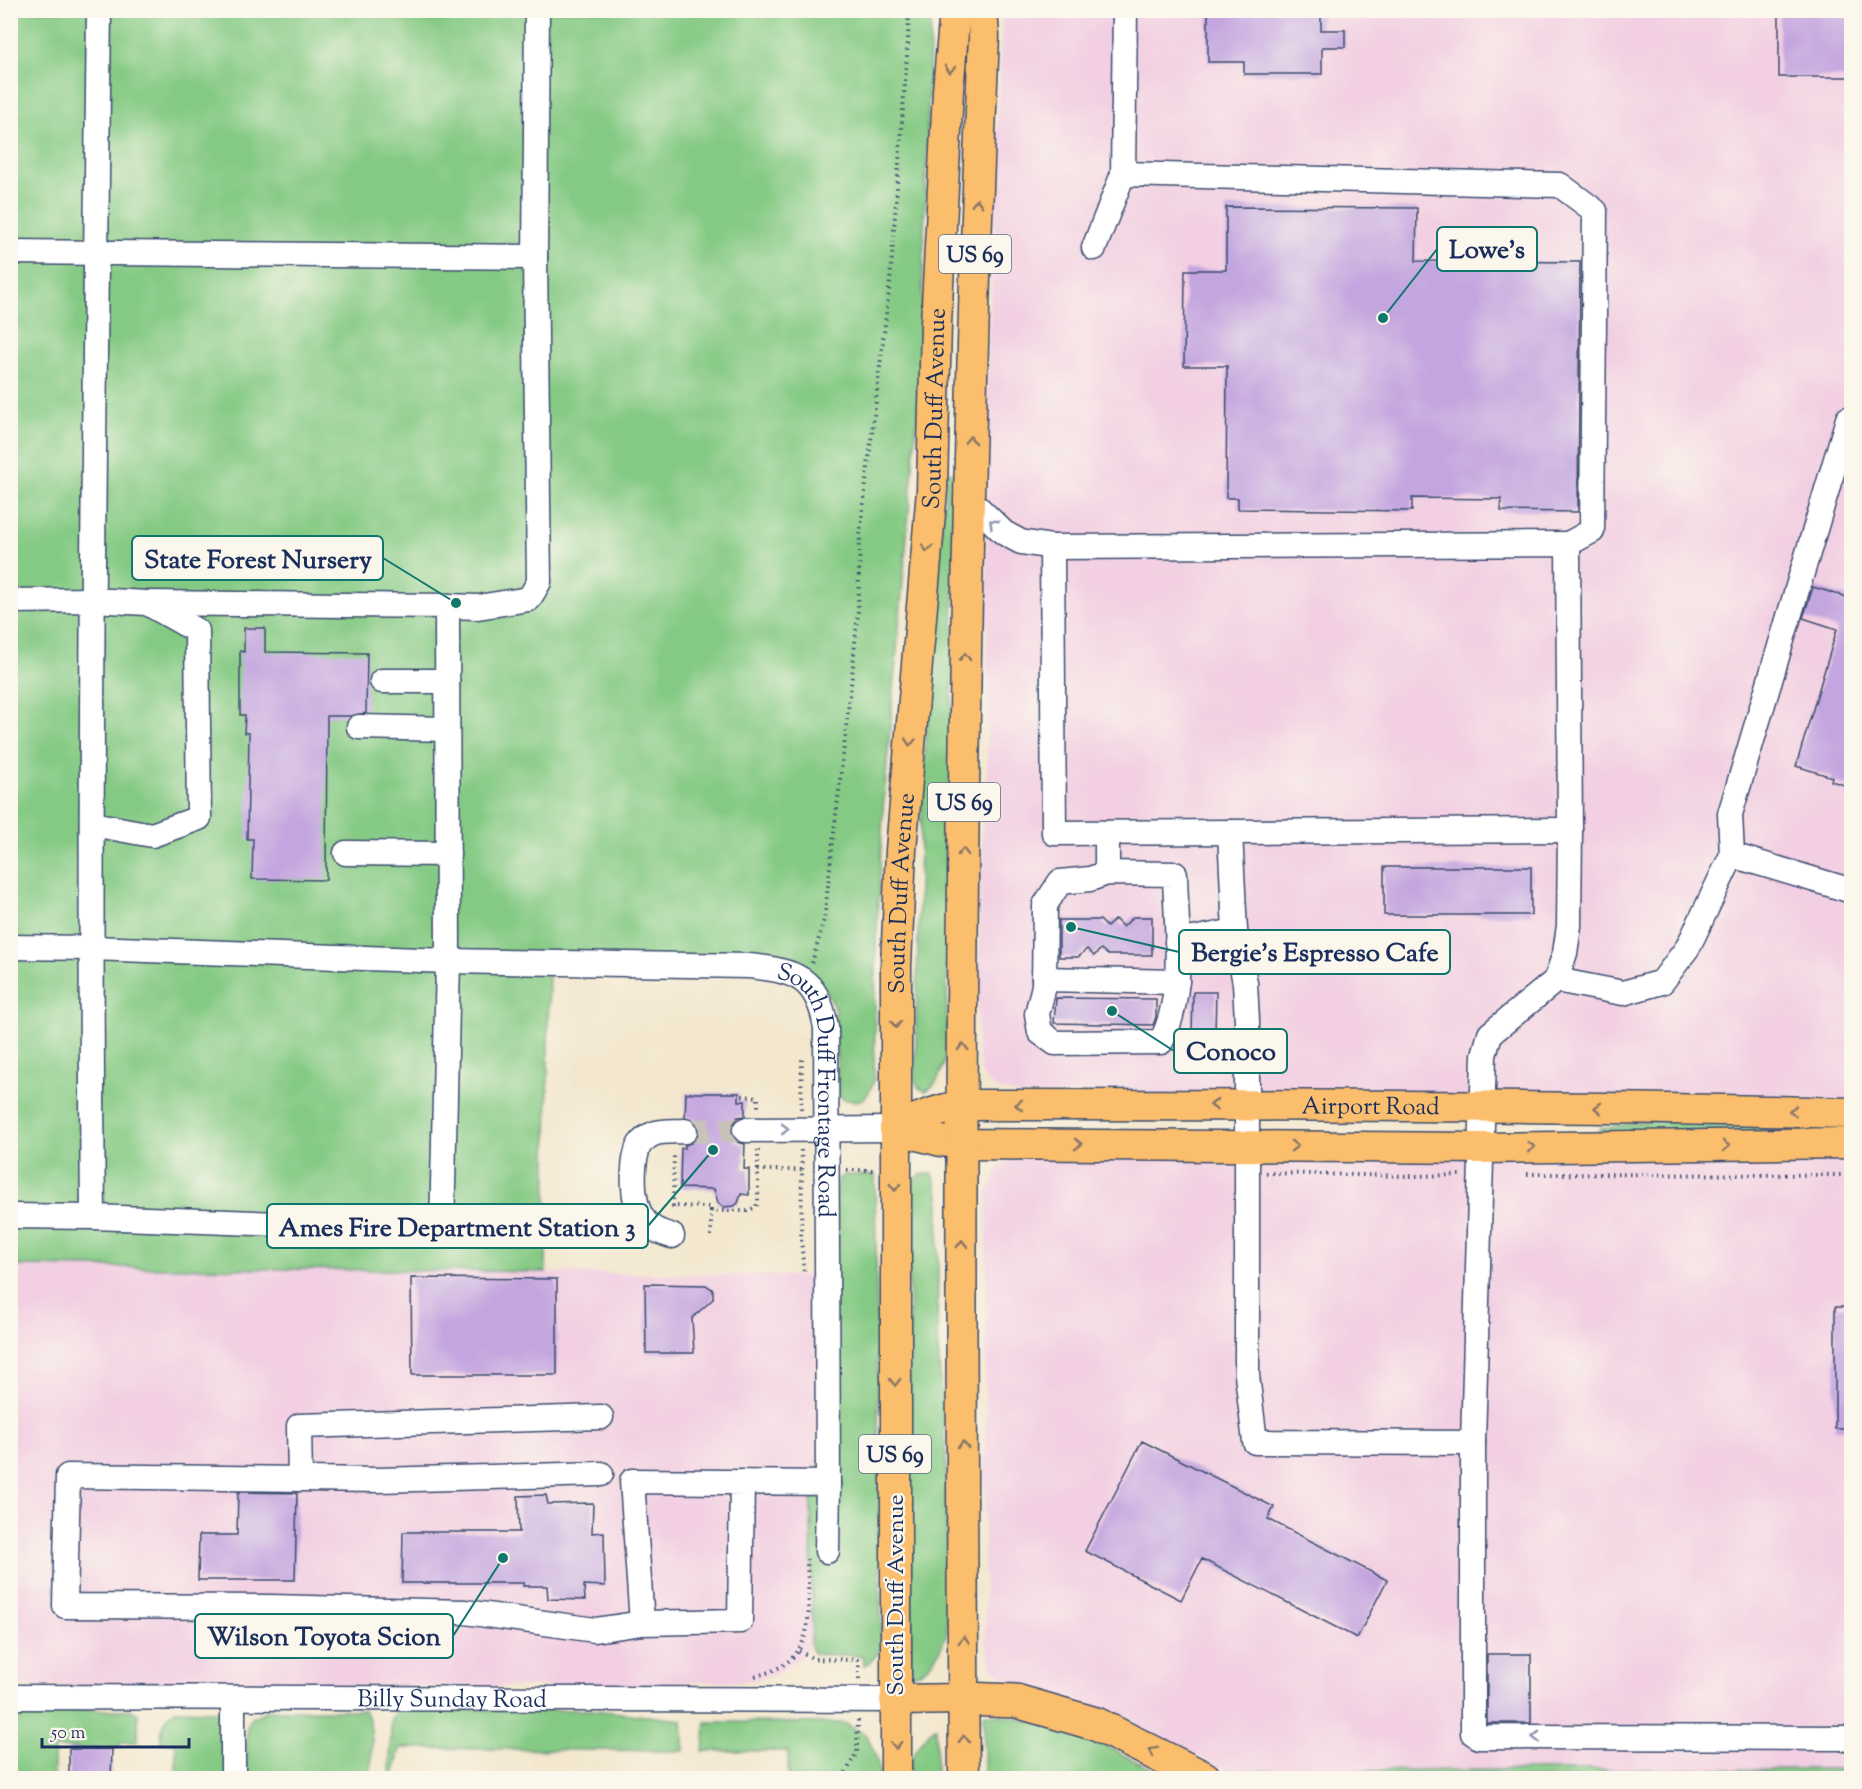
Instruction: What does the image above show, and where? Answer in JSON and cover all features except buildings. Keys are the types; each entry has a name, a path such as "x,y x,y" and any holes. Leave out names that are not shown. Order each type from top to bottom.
{"highway":[{"path":"964,1699 1016,1701 1096,1724 1204,1779"}],"main road":[{"name":"South Duff Avenue","path":"896,1779 896,966 901,850 932,490 938,289 948,91 955,10"},
{"name":"South Duff Avenue","path":"964,1779 963,897 968,498 984,36 982,10"},
{"name":"Airport Road","path":"895,1129 913,1119 942,1109 963,1105 1484,1106 1750,1109 1851,1113"},
{"name":"Airport Road","path":"895,1129 941,1141 963,1144 1483,1148 1851,1143"},
{"path":"895,1700 964,1699"}],"street":[{"path":"93,1217 92,600 99,10"},
{"path":"10,601 92,600 147,603 478,607 529,599 539,582 535,257 537,10"},
{"path":"1094,248 1123,174 1125,10"},
{"path":"968,498 1004,533 1021,542 1052,547 1568,544 1592,531 1594,211 1560,185 1123,174"},
{"path":"10,252 535,257"},
{"path":"1556,980 1623,993 1662,982 1688,947 1732,855 1730,814 1850,414"},
{"path":"1568,544 1570,830 1569,926 1566,952 1556,980 1490,1034 1484,1055 1473,1443 1474,1734 1479,1737 1851,1738"},
{"path":"1052,547 1054,833 1570,830"},
{"path":"92,824 152,835 199,818 196,631 147,603"},
{"path":"10,1216 442,1230 448,961 447,606"},
{"path":"382,681 447,681"},
{"path":"359,727 447,729"},
{"path":"1230,832 1235,931 1245,983 1247,1375 1255,1442 1473,1443"},
{"path":"1107,833 1107,873"},
{"path":"346,853 448,854"},
{"path":"1732,855 1851,891"},
{"path":"1107,873 1175,874 1177,942 1177,994 1170,1027 1161,1042 1055,1043 1040,1032 1037,1014 1044,979 1045,905 1060,882 1090,879 1107,873"},
{"path":"1177,942 1235,931"},
{"name":"South Duff Frontage Road","path":"10,946 448,961 749,966 787,972 808,984 819,998 826,1028 828,1483 817,1552"},
{"path":"1044,979 1177,982"},
{"name":"Airport Road","path":"745,1130 895,1129"},
{"path":"672,1236 656,1231 647,1224 637,1206 634,1183 637,1150 640,1143 653,1134 662,1131 685,1131"},
{"path":"300,1479 298,1426 600,1417"},
{"path":"600,1474 378,1480 68,1476 65,1606 271,1607 465,1612 595,1630 642,1623 740,1622 742,1482"},
{"path":"642,1623 632,1481 828,1483"},
{"name":"Billy Sunday Road","path":"10,1697 895,1700"},
{"path":"233,1698 233,1779"}],"path":[{"path":"810,974 824,920 852,676 858,611 860,534 890,282 909,10"},
{"path":"803,1046 801,1238 805,1284"},
{"path":"711,1211 753,1210 758,1201 758,1170 809,1170"},
{"path":"838,1170 873,1170"},
{"path":"1273,1173 1451,1175"},
{"path":"1522,1174 1851,1175"},
{"path":"672,1236 673,1206 711,1206 711,1236"},
{"path":"746,1677 767,1674 799,1651 808,1625 817,1552"},
{"path":"799,1651 814,1659 857,1660 860,1668"},
{"path":"843,1779 857,1752 858,1729"}],"shaded area":[{"path":"1002,11 1851,11 1851,1102 1019,1095 994,1088 981,1074 977,1048 982,836 987,761 987,396"},
{"path":"1026,1155 1851,1155 1851,1769 1227,1771 1116,1717 1060,1696 1024,1686 992,1668 986,1643 984,1572 987,1193 999,1168 1008,1160"},
{"path":"11,1266 815,1276 817,1498 811,1498 812,1630 810,1643 803,1656 774,1675 743,1682 668,1682 671,1687 11,1686"}],"green space":[{"path":"11,11 931,11 919,397 883,809 876,945 874,1081 863,1099 855,1101 843,1099 838,1093 835,1011 828,992 813,976 549,952 546,1272 11,1266"},
{"path":"956,472 946,1056 937,1081 925,1091 919,1088 915,1081 920,840 930,655 947,473"},
{"path":"1651,1120 1852,1125 1851,1132 1599,1134 1599,1129"},
{"path":"921,1174 933,1174 939,1195 937,1335 946,1460 947,1632 931,1663 913,1675 911,1674 909,1207 914,1181"},
{"path":"844,1175 875,1175 881,1644 875,1657 864,1666 863,1656 814,1654 810,1643 812,1630 811,1498 817,1498 836,1187"},
{"path":"11,1709 131,1710 138,1714 138,1742 123,1742 112,1749 54,1748 54,1778 11,1778"},
{"path":"175,1710 218,1711 224,1717 226,1778 176,1778 176,1743 161,1743 163,1724"},
{"path":"268,1710 363,1710 370,1723 371,1777 247,1778 247,1727 251,1718"},
{"path":"398,1710 593,1710 682,1720 684,1751 400,1748 393,1778 390,1778 391,1717"},
{"path":"984,1714 1002,1715 1078,1733 1171,1778 984,1778"},
{"path":"706,1722 844,1723 867,1735 877,1760 880,1778 788,1778 788,1751 703,1751"},
{"path":"936,1727 936,1778 909,1778 909,1770 916,1750 924,1738"},
{"path":"1851,1769 1851,1778 1242,1778 1227,1771"}],"tunnel":[{"path":"685,1131 745,1130"}],"place":[{"name":"Lowe's","path":"1383,318"},
{"name":"State Forest Nursery","path":"456,603"},
{"name":"Bergie's Espresso Cafe","path":"1071,927"},
{"name":"Conoco","path":"1112,1011"},
{"name":"Ames Fire Department Station 3","path":"713,1150"},
{"name":"Wilson Toyota Scion","path":"503,1558"}]}
